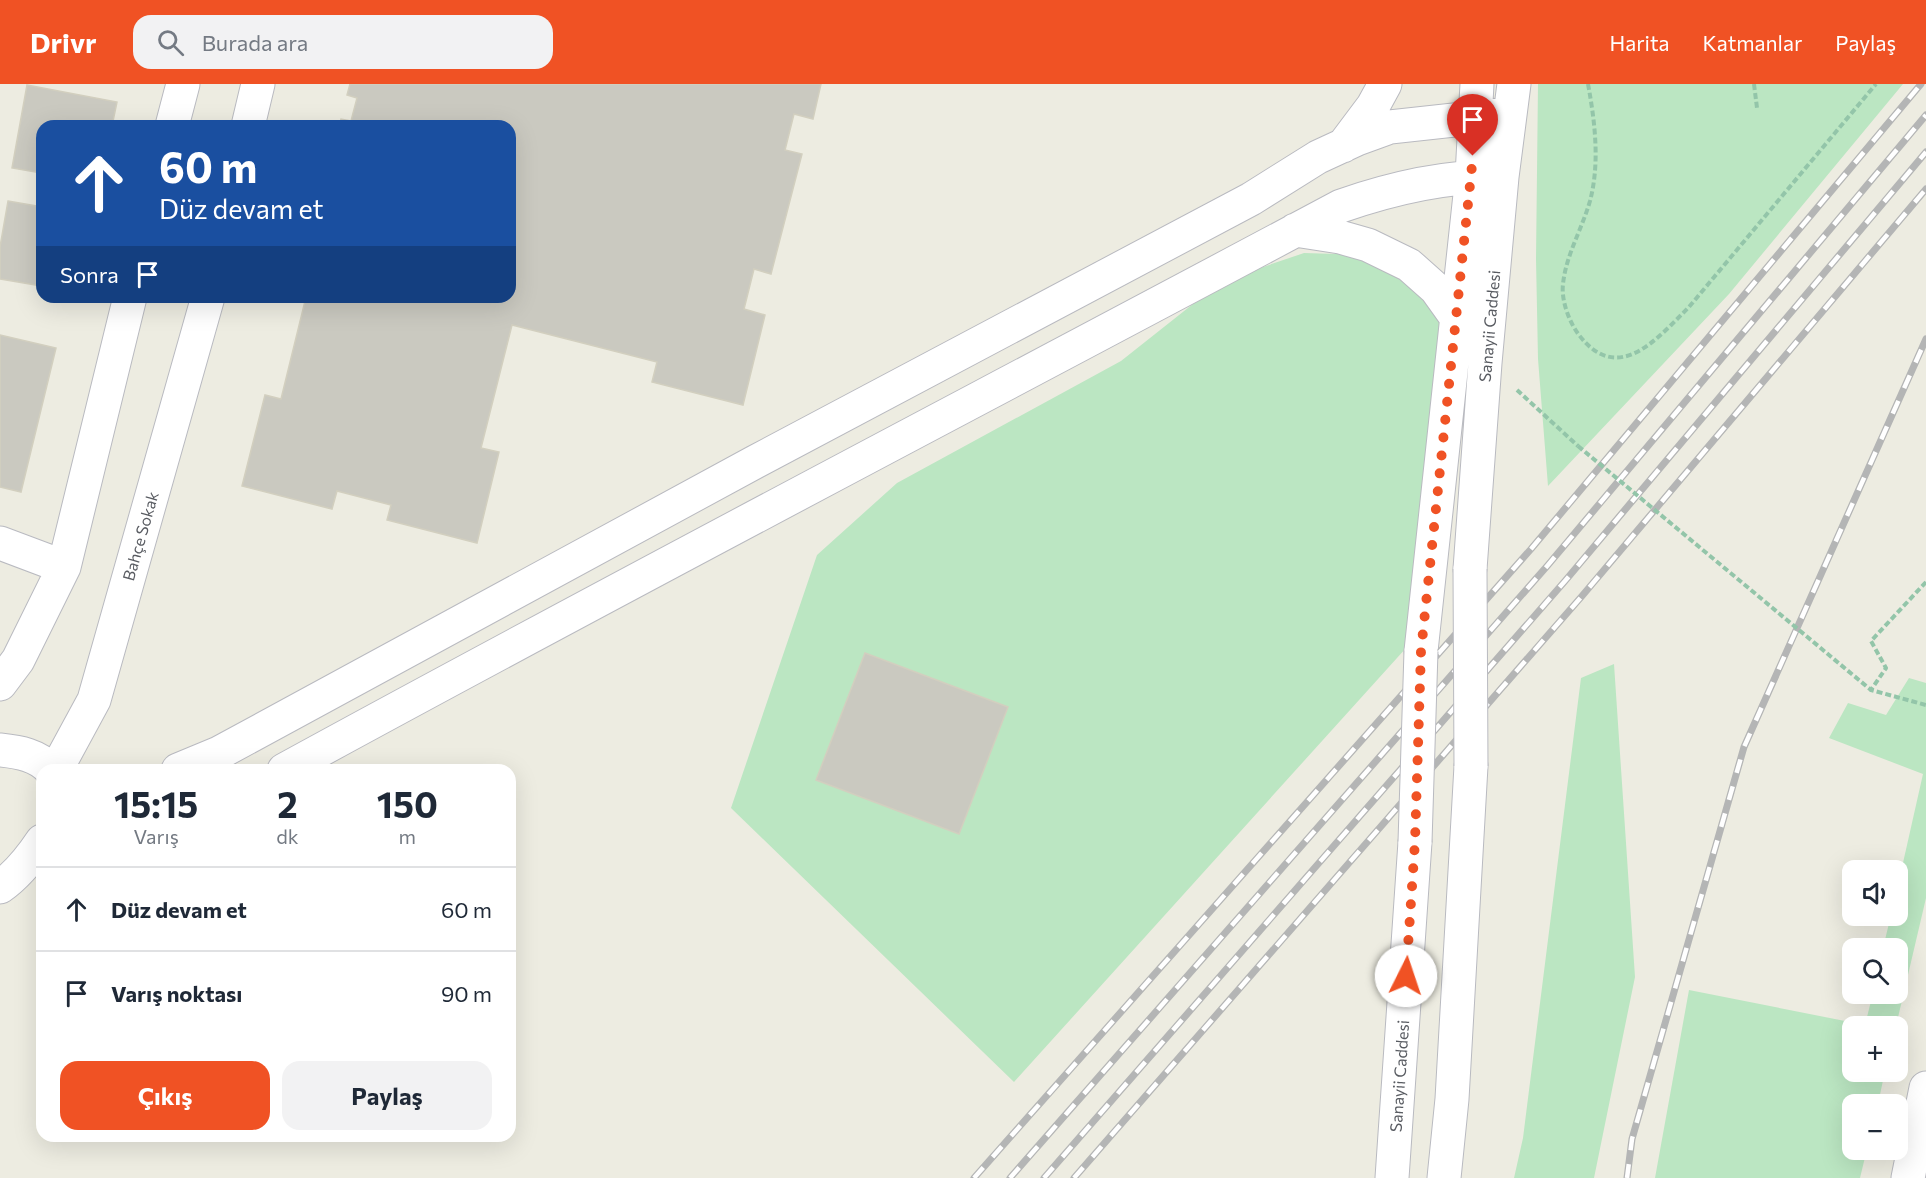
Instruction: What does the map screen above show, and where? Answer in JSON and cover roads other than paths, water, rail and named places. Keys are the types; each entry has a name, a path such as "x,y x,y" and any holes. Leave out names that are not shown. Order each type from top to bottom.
{"street":[{"path":"174,120 183,84"},
{"path":"249,120 258,84"},
{"path":"1343,146 1385,84"},
{"path":"295,764 498,653 1341,206 1388,190 1487,176 1475,118 1477,84"},
{"path":"192,764 219,753 744,467 1251,199 1318,157 1390,127 1475,118 1512,99"},
{"name":"Sanayii Caddesi","path":"1392,1178 1415,842 1421,651 1456,317 1487,176 1512,99"},
{"name":"Sanayii Caddesi","path":"1444,1178 1452,1099 1471,766 1470,569 1485,363 1487,176"},
{"path":"1295,231 1340,237 1368,245 1409,265 1436,289 1456,317"},
{"path":"0,684 18,660 64,567 129,303"},
{"name":"Bahçe Sokak","path":"59,764 94,700 206,303"},
{"path":"0,543 64,567"},
{"path":"0,750 19,752 38,759 44,764"},
{"path":"0,887 12,879 36,850"},
{"path":"0,887 36,877"},
{"path":"1908,1178 1924,1104"}],"railway":[{"path":"974,1178 1531,549 1921,84"},
{"path":"1010,1178 1548,565 1926,115"},
{"path":"1044,1178 1565,581 1926,152"},
{"path":"1074,1178 1582,596 1926,189"},
{"path":"1627,1178 1632,1139 1744,747 1926,339"}]}
